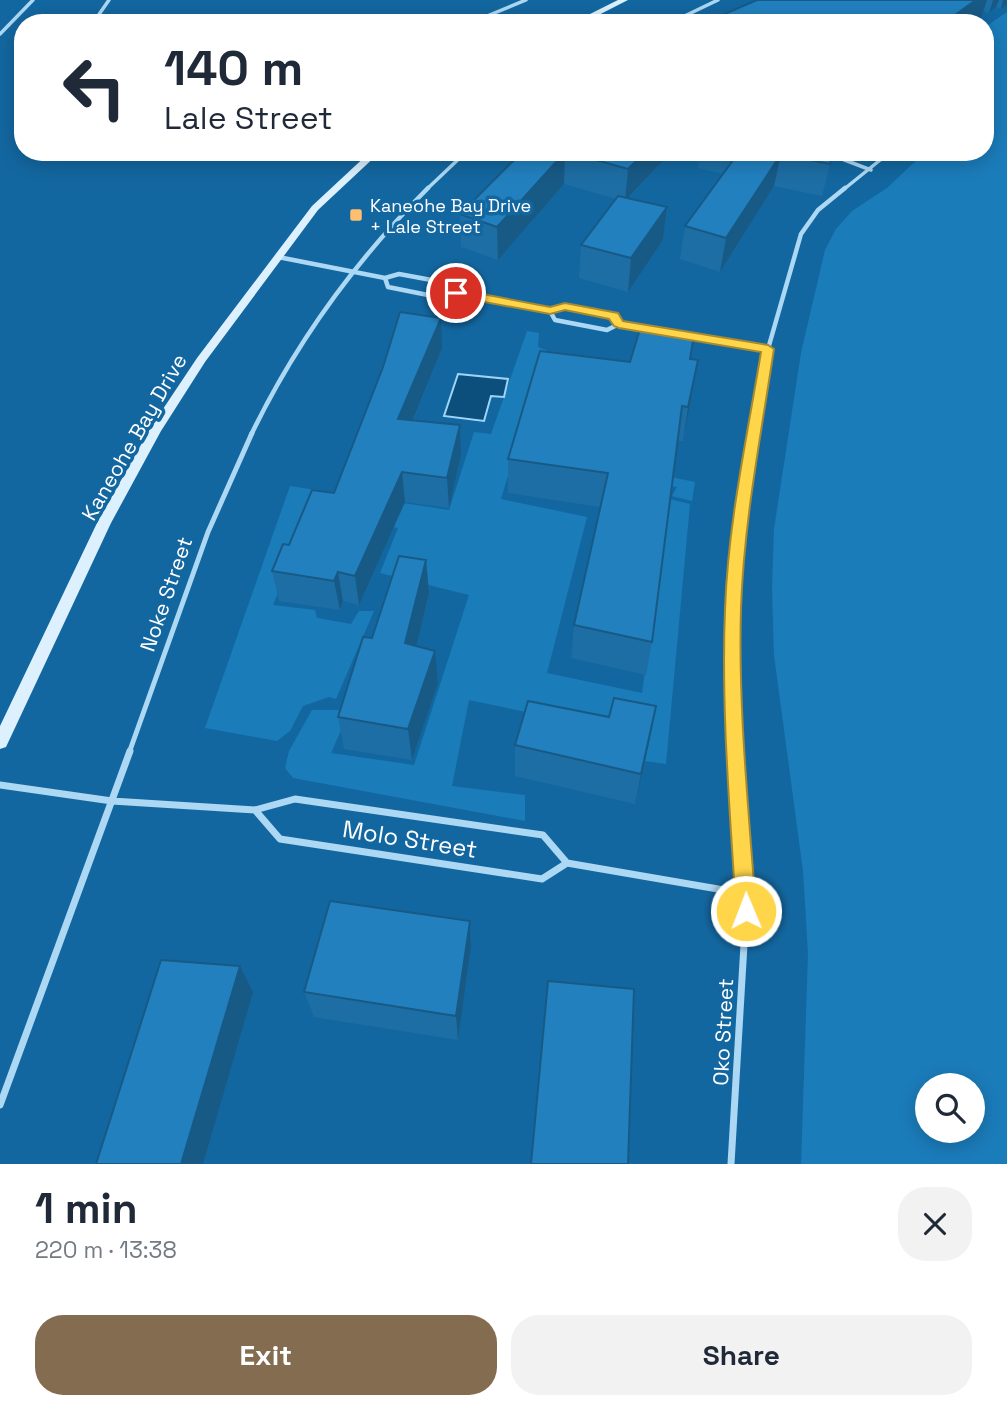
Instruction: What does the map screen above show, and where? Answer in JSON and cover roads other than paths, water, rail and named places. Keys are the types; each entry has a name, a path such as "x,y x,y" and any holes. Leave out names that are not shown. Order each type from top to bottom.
{"main road":[{"path":"595,14 624,0"},
{"name":"Kaneohe Bay Drive","path":"0,741 104,523 155,430 201,360 315,208 366,161"}],"lane":[{"path":"19,14 33,0"},
{"path":"492,14 526,0"},
{"path":"689,14 718,0"},
{"path":"0,34 14,20"},
{"name":"Noke Street","path":"0,1105 112,801 187,585 229,479 278,380 314,323 352,272 456,161"},
{"path":"847,161 871,170"},
{"name":"Oko Street","path":"731,1164 747,894 733,691 733,608 738,536 768,349 801,234 808,222 830,200 880,161"},
{"path":"278,257 385,278 399,274 453,284 456,293"},
{"path":"385,278 388,287 443,298 456,293 550,311 565,307 614,316 619,324"},
{"path":"550,311 555,320 607,330 619,324 768,349"},
{"name":"Molo Street","path":"0,785 112,801 255,810 295,799 543,835 567,863 542,879 280,839 255,810"},
{"path":"567,863 747,894"}],"place":[{"name":"Kaneohe Bay Drive + Lale Street","path":"356,215"}]}
